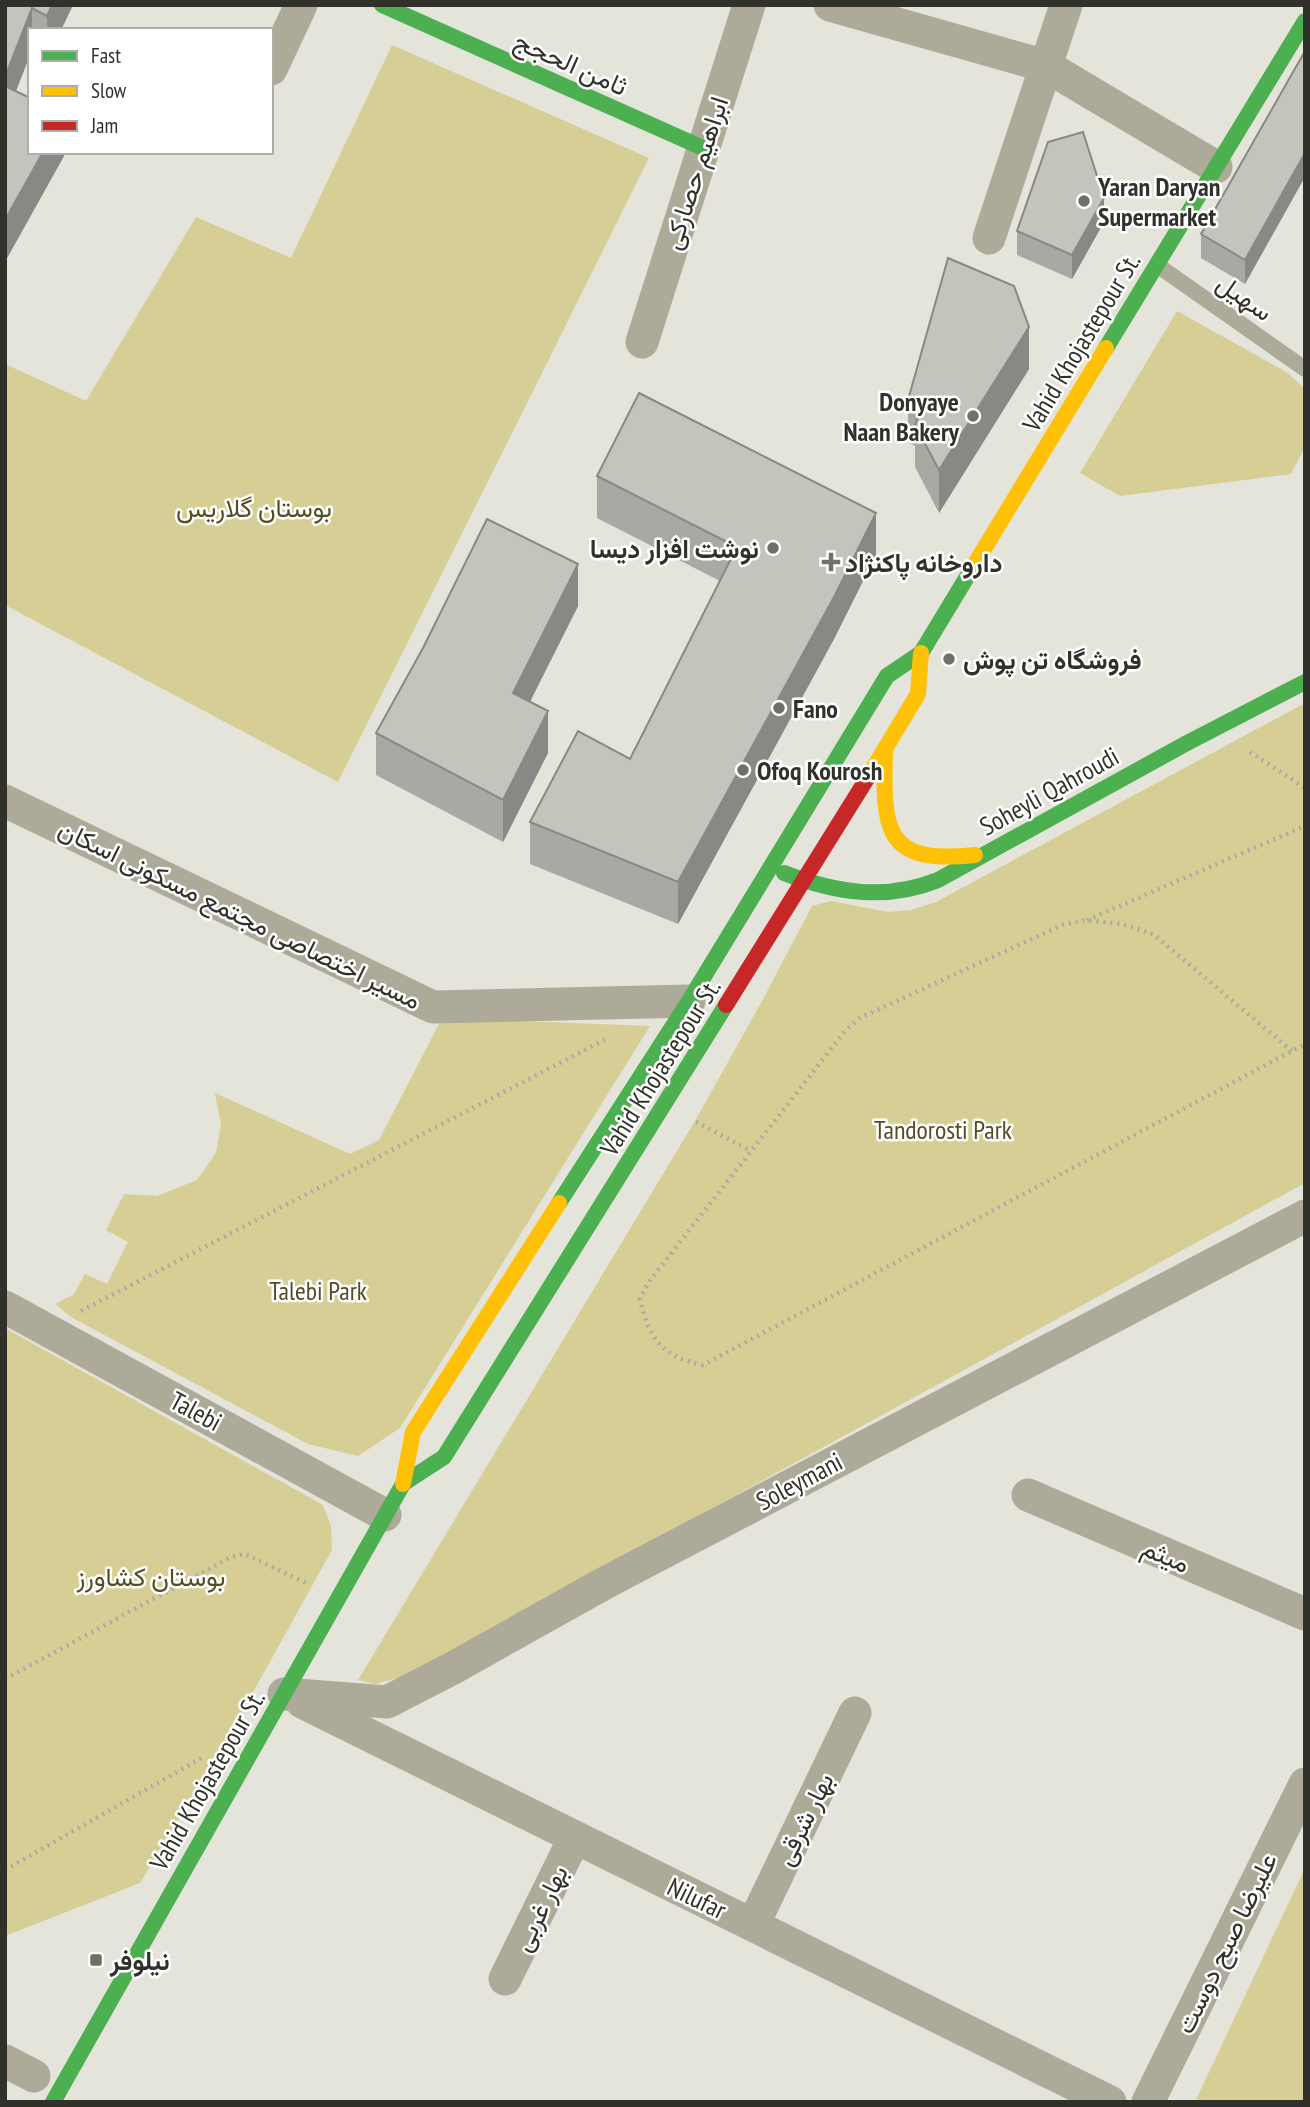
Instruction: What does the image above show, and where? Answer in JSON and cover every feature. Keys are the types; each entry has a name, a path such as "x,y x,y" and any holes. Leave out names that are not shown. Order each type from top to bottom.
{"main road":[{"name":"ثامن الحجج","path":"382,5 703,148"},
{"name":"Vahid Khojastepour St.","path":"44,2089 284,1693 404,1483 413,1432 689,1001 887,676 921,653 1305,22"},
{"name":"Vahid Khojastepour St.","path":"404,1483 444,1457 805,882 918,694 921,653"},
{"name":"Soheyli Qahroudi","path":"772,867 805,882 887,893 910,890 937,880 1187,743 1305,682"},
{"path":"885,750 884,807 897,842 912,853 930,859 950,859 990,852"}],"street":[{"path":"273,65 301,5"},
{"name":"ابراهیم حصارکی","path":"642,342 749,5"},
{"path":"830,5 1046,66 1216,167"},
{"path":"989,238 1066,5"},
{"name":"مسیر اختصاصی مجتمع مسکونی اسکان","path":"5,801 433,1007 689,1001"},
{"name":"Soleymani","path":"284,1693 387,1702 603,1584 1305,1216"},
{"name":"Talebi","path":"5,1307 385,1516"},
{"name":"میثم","path":"1028,1495 1305,1615"},
{"name":"Nilufar","path":"284,1693 1110,2102"},
{"name":"بهار شرقی","path":"753,1926 855,1713"},
{"name":"علیرضا صبح دوست","path":"1148,2102 1305,1784"},
{"name":"بهار غربی","path":"505,1979 575,1837"},
{"path":"5,2061 44,2089"}],"lane":[{"name":"سهیل","path":"1157,265 1305,369"}],"path":[{"path":"1244,748 1305,788"},
{"path":"1305,826 1085,920 1062,925 860,1018 845,1031 648,1283 640,1299 646,1325 661,1348 685,1362 703,1365 1305,1044"},
{"path":"1085,920 1122,924 1153,933 1292,1051"},
{"path":"71,1317 612,1036"},
{"path":"695,1121 751,1151"},
{"path":"5,1679 231,1557 245,1554 312,1585"},
{"path":"5,1870 211,1752"}],"green space":[{"name":"بوستان گلاریس","path":"392,45 649,158 338,782 5,605 5,364 86,401 196,217 291,258"},
{"path":"1177,311 1288,373 1305,389 1305,447 1291,474 1120,496 1080,473"},
{"name":"Tandorosti Park","path":"1305,703 1305,1183 406,1676 375,1684 358,1680 695,1121 812,906 831,901 888,912 911,910 936,902"},
{"name":"Talebi Park","path":"442,1018 650,1026 400,1428 358,1456 308,1444 71,1317 55,1304 74,1294 85,1274 107,1284 128,1242 106,1230 124,1194 157,1196 197,1180 216,1153 221,1125 215,1093 350,1154 379,1140"},
{"name":"بوستان کشاورز","path":"5,1328 323,1505 331,1526 332,1550 226,1741 140,1883 5,1936"},
{"path":"1305,1868 1305,2102 1195,2102"}],"building":[{"path":"5,5 52,5 47,16 32,8 5,77"},
{"path":"1305,51 1305,153 1245,260 1201,234"},
{"path":"5,86 28,97 28,154 42,154 5,220"},
{"path":"1083,132 1104,198 1072,255 1017,231 1048,142"},
{"path":"948,258 1014,286 1029,327 939,470 915,425 922,408 908,400"},
{"path":"639,393 876,513 834,597 678,882 530,822 578,731 630,759 737,547 597,476"},
{"path":"487,519 578,564 513,693 548,711 503,800 376,733 423,648"}],"traffic: fast":[{"path":"382,5 703,148"},
{"path":"1106,348 1305,21"},
{"path":"559,1203 689,1001 887,676 921,653 973,567"},
{"path":"784,873 842,890 861,892 899,891 919,887 938,880 1187,743 1305,682"},
{"path":"404,1483 444,1457 726,1005"},
{"path":"53,2102 403,1484"}],"traffic: slow":[{"path":"973,567 1106,348"},
{"path":"868,777 918,694 921,653"},
{"path":"885,750 885,801 888,821 895,836 906,847 922,854 945,857 975,855"},
{"path":"403,1484 413,1432 559,1203"}],"traffic: jam":[{"path":"726,1005 868,777"}],"place":[{"name":"Yaran Daryan Supermarket","path":"1084,201"},
{"name":"Donyaye Naan Bakery","path":"973,416"},
{"name":"نوشت افزار دیسا","path":"773,548"},
{"name":"داروخانه پاکنژاد","path":"831,562"},
{"name":"فروشگاه تن پوش","path":"949,659"},
{"name":"Fano","path":"779,708"},
{"name":"Ofoq Kourosh","path":"743,770"},
{"name":"نیلوفر","path":"96,1960"}]}
